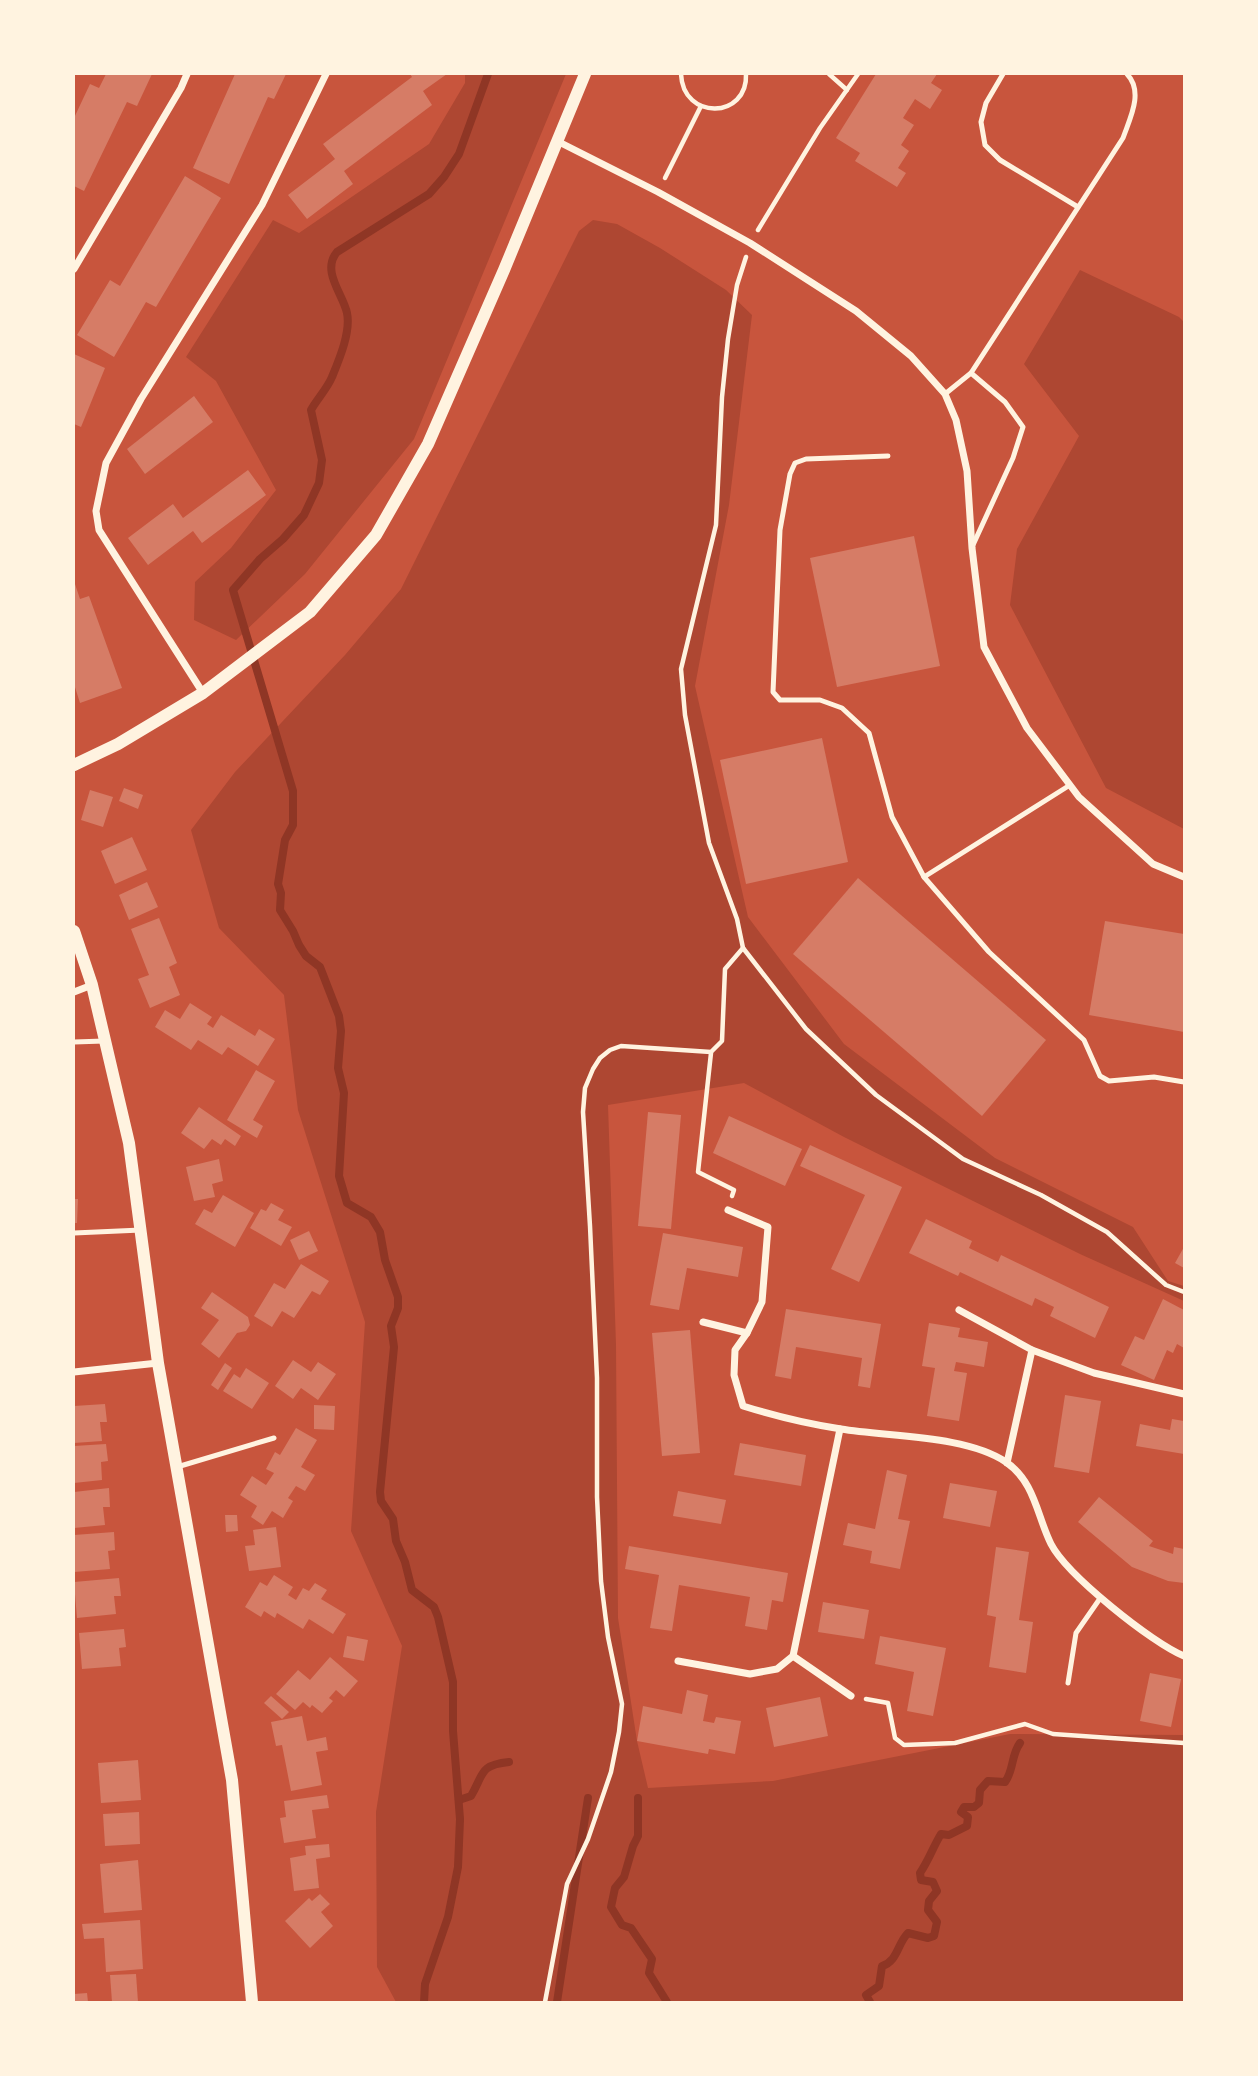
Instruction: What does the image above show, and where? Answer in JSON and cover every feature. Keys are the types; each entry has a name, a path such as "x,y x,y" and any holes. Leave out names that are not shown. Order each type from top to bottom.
{"street":[{"path":"74,269 187,74"},
{"path":"203,693 99,530 96,511 100,488 106,463 141,399 262,205 326,74"},
{"path":"74,765 118,744 203,693 310,612 376,535 428,444 585,74"},
{"path":"557,141 659,192 750,243 856,311 911,356 945,394 956,420 967,471 972,548 984,647 1027,728 1079,797 1153,864 1185,877"},
{"path":"74,931 107,1041 129,1143 159,1363 232,1780 252,2003"},
{"path":"74,992 92,985"},
{"path":"727,1210 768,1227 762,1302 747,1333 735,1350 734,1375 743,1406 840,1429 971,1446 1007,1463 1028,1485 1052,1545 1070,1568 1146,1634 1185,1656"},
{"path":"959,1310 1032,1350 1094,1373 1185,1394"},
{"path":"703,1322 747,1333"},
{"path":"1007,1463 1032,1350"},
{"path":"74,1373 159,1363"},
{"path":"678,1661 750,1674 777,1669 793,1657 840,1429"},
{"path":"793,1657 851,1696"}],"lane":[{"path":"1003,74 986,103 981,122 985,145 1000,160 1078,207"},
{"path":"945,394 971,373 1123,138 1136,105 1132,78 1127,74"},
{"path":"971,373 1005,402 1023,427 1013,458 972,548"},
{"path":"888,456 806,459 795,463 790,474 780,530 773,692 780,700 820,700 842,708 869,733 892,817 924,877 989,952 1084,1040 1100,1076 1109,1081 1154,1077 1185,1082"},
{"path":"924,877 1070,785"},
{"path":"74,1042 107,1041"},
{"path":"74,1233 141,1230"},
{"path":"177,1467 274,1438"},
{"path":"1068,1683 1076,1633 1101,1597"}],"path":[{"path":"681,74 682,85 689,98 701,106 716,109 730,105 741,95 747,82 746,74"},
{"path":"829,74 847,90"},
{"path":"858,74 820,128 750,243 737,285 722,397 716,526 681,669 685,715 709,843 737,919 743,948 806,1029 876,1095 963,1159 1041,1195 1107,1232 1166,1285 1185,1292"},
{"path":"659,192 701,106"},
{"path":"727,1210 734,1190 698,1172 711,1052 722,1041 726,969 743,948"},
{"path":"545,2003 567,1884 587,1839 611,1772 620,1732 622,1703 608,1637 601,1581 597,1497 597,1378 584,1088 600,1058 621,1046 711,1052"},
{"path":"851,1696 888,1703 895,1738 904,1745 956,1743 1025,1724 1053,1734 1185,1743"}],"shaded area":[{"path":"465,74 566,74 414,439 305,574 236,640 194,620 195,582 231,548 276,490 216,381 186,357 273,220 299,233 429,144 465,83"},
{"path":"593,220 617,224 660,248 726,290 752,315 729,505 695,686 748,917 844,1044 995,1158 1133,1227 1168,1281 1184,1286 1184,1301 1080,1254 844,1137 744,1083 608,1105 616,1345 618,1618 637,1741 648,1788 773,1781 1010,1734 1184,1735 1184,2002 396,2002 377,1967 376,1812 402,1646 351,1531 365,1322 298,1110 284,995 219,928 191,830 235,772 345,655 401,589 579,231"},
{"path":"1080,270 1179,317 1184,322 1184,829 1106,788 1010,605 1017,549 1079,436 1024,364"}],"building":[{"path":"106,74 152,74 137,106 127,102 84,191 74,186 74,118 90,84 99,88"},
{"path":"235,74 286,74 274,99 268,97 229,184 193,168"},
{"path":"410,74 447,74 423,91 432,105 344,171 353,184 307,219 288,195 335,159 323,144 412,77"},
{"path":"876,74 937,74 931,83 942,90 930,109 915,99 903,118 914,125 901,145 909,151 898,168 906,173 897,187 855,161 860,153 836,138"},
{"path":"185,176 221,198 156,307 146,302 114,357 77,335 110,280 120,286"},
{"path":"74,354 105,368 81,427 74,424"},
{"path":"194,396 213,422 145,474 127,449"},
{"path":"248,470 266,495 202,543 193,531 148,565 128,538 173,504 183,518"},
{"path":"914,536 940,666 837,687 810,558"},
{"path":"74,581 80,599 89,596 122,688 80,703 74,684"},
{"path":"822,738 848,862 746,884 720,760"},
{"path":"124,788 143,795 138,809 119,801"},
{"path":"90,790 113,797 103,827 81,820"},
{"path":"132,837 147,870 115,884 101,851"},
{"path":"858,878 1046,1040 982,1116 793,954"},
{"path":"147,882 158,907 129,920 119,895"},
{"path":"159,918 177,963 169,967 180,995 150,1008 138,979 149,975 131,929"},
{"path":"1105,921 1184,934 1184,1032 1089,1015"},
{"path":"190,1003 212,1017 207,1024 213,1028 221,1015 255,1036 259,1029 275,1039 258,1066 228,1047 222,1055 198,1040 191,1050 155,1027 165,1010 180,1019"},
{"path":"256,1070 275,1081 253,1120 263,1126 257,1138 227,1120"},
{"path":"199,1107 241,1136 235,1146 225,1139 221,1145 212,1139 204,1149 181,1133"},
{"path":"648,1112 681,1115 671,1229 638,1226"},
{"path":"729,1116 802,1149 785,1186 713,1153"},
{"path":"810,1145 902,1187 859,1282 831,1269 865,1195 800,1166"},
{"path":"219,1159 223,1181 212,1184 215,1197 194,1201 186,1167"},
{"path":"223,1195 254,1213 235,1247 195,1224 204,1209 212,1213"},
{"path":"74,1199 78,1199 77,1223 74,1223"},
{"path":"271,1203 284,1210 278,1220 292,1227 281,1246 250,1228 261,1209 266,1211"},
{"path":"926,1219 972,1241 969,1248 998,1262 1001,1255 1109,1307 1095,1338 1050,1316 1054,1307 1035,1298 1032,1306 960,1272 958,1276 909,1253"},
{"path":"309,1231 318,1251 299,1260 290,1240"},
{"path":"663,1233 743,1247 738,1277 687,1268 679,1310 650,1305"},
{"path":"1184,1247 1184,1268 1175,1263"},
{"path":"301,1264 329,1281 320,1295 312,1291 294,1318 282,1311 272,1327 254,1316 274,1283 285,1289"},
{"path":"212,1292 248,1317 250,1325 246,1331 237,1333 219,1358 201,1344 219,1320 201,1308"},
{"path":"1163,1299 1184,1310 1184,1348 1177,1344 1173,1353 1167,1350 1154,1380 1121,1365 1135,1336 1144,1340"},
{"path":"786,1309 881,1324 870,1388 858,1386 862,1358 796,1347 791,1379 775,1376"},
{"path":"929,1323 960,1328 958,1337 988,1342 984,1367 956,1362 954,1371 967,1373 959,1421 927,1416 935,1368 922,1366"},
{"path":"690,1330 700,1453 662,1456 652,1333"},
{"path":"293,1360 311,1372 318,1362 336,1374 318,1400 301,1388 293,1399 275,1386"},
{"path":"225,1363 232,1368 218,1390 211,1385"},
{"path":"246,1368 269,1383 252,1409 223,1391 234,1374 240,1378"},
{"path":"1065,1395 1101,1401 1089,1473 1054,1467"},
{"path":"105,1404 107,1422 100,1422 102,1441 74,1443 74,1406"},
{"path":"314,1405 335,1406 334,1430 314,1429"},
{"path":"1172,1419 1184,1421 1184,1454 1136,1446 1140,1424 1170,1430"},
{"path":"296,1428 317,1440 301,1467 315,1475 305,1491 296,1486 288,1498 293,1501 283,1518 272,1511 263,1525 251,1517 257,1506 240,1495 252,1476 266,1485 274,1473 266,1469 275,1452 280,1455"},
{"path":"740,1443 806,1455 801,1486 734,1475"},
{"path":"106,1444 108,1461 101,1462 102,1480 74,1483 74,1446"},
{"path":"887,1470 907,1475 898,1519 910,1521 900,1569 870,1563 872,1551 843,1545 848,1523 875,1529"},
{"path":"950,1483 997,1491 990,1527 943,1518"},
{"path":"109,1488 110,1507 103,1507 105,1525 74,1528 74,1492"},
{"path":"678,1491 726,1500 721,1524 673,1516"},
{"path":"1099,1497 1153,1541 1149,1546 1173,1554 1174,1547 1184,1549 1184,1583 1168,1581 1132,1567 1078,1522"},
{"path":"225,1515 237,1515 238,1531 226,1532"},
{"path":"276,1527 281,1567 249,1571 245,1546 255,1545 253,1530"},
{"path":"114,1532 115,1550 108,1551 110,1569 74,1572 74,1535"},
{"path":"629,1546 788,1573 783,1602 772,1600 767,1630 745,1626 750,1597 679,1585 672,1631 650,1628 659,1575 625,1569"},
{"path":"996,1547 1029,1552 1019,1620 1033,1622 1026,1673 989,1667 996,1617 987,1615"},
{"path":"274,1575 293,1587 288,1595 296,1600 303,1588 309,1591 315,1583 327,1590 321,1599 346,1614 333,1634 309,1619 303,1629 277,1613 275,1618 264,1611 261,1617 245,1607 260,1582 267,1586"},
{"path":"119,1578 121,1596 114,1596 116,1614 77,1618 74,1582"},
{"path":"823,1602 869,1610 864,1639 818,1632"},
{"path":"124,1629 126,1647 119,1648 121,1666 82,1669 79,1633"},
{"path":"347,1636 368,1640 364,1661 343,1657"},
{"path":"880,1636 946,1648 933,1716 907,1711 914,1672 875,1664"},
{"path":"330,1657 358,1681 344,1697 336,1690 329,1698 333,1701 322,1713 303,1702 295,1710 276,1694 298,1670 310,1680"},
{"path":"1150,1673 1181,1679 1171,1727 1140,1721"},
{"path":"687,1690 708,1695 703,1721 714,1723 716,1717 741,1721 735,1754 709,1749 708,1754 637,1741 643,1706 682,1714"},
{"path":"271,1696 289,1712 282,1719 264,1703"},
{"path":"820,1697 828,1736 774,1747 766,1708"},
{"path":"302,1716 307,1741 326,1737 328,1750 316,1752 322,1785 291,1791 282,1745 276,1746 271,1722"},
{"path":"138,1760 141,1800 101,1803 98,1763"},
{"path":"327,1795 329,1808 312,1810 316,1838 284,1843 280,1818 286,1817 284,1801"},
{"path":"139,1812 140,1844 105,1846 103,1814"},
{"path":"329,1844 330,1857 316,1859 319,1888 294,1891 290,1858 306,1855 305,1846"},
{"path":"138,1860 142,1910 104,1913 100,1864"},
{"path":"320,1894 330,1904 321,1912 333,1926 310,1948 285,1921 309,1898 312,1901"},
{"path":"140,1920 143,1969 106,1972 104,1938 84,1939 82,1924"},
{"path":"136,1974 138,2002 112,2002 110,1975"},
{"path":"87,1993 88,2002 74,2002 74,1994"}],"waterway":[{"path":"424,2002 425,1984 448,1917 458,1867 460,1819 453,1731 453,1682 438,1617 434,1607 412,1590 396,1541 393,1519 381,1501 394,1347 391,1326 398,1308 398,1297 385,1260 380,1232 371,1217 347,1203 339,1176 344,1093 338,1068 341,1031 339,1016 320,967 306,956 280,910 281,893 278,884 285,840 293,825 293,791 233,590 304,515 319,483 322,460 311,410 332,377 344,346 348,321 332,275 333,259 337,252 429,194 444,177 459,154 488,74"},
{"path":"870,2002 866,1995 879,1986 882,1966 891,1960 904,1937 908,1933 928,1938 934,1936 937,1922 928,1910 929,1901 937,1891 933,1882 921,1880 920,1873 938,1839 941,1834 949,1835 967,1826 968,1817 961,1812 964,1807 974,1807 979,1803 980,1790 988,1781 1005,1782 1020,1743"},
{"path":"459,1800 471,1796 487,1768 509,1762"},
{"path":"557,2002 588,1798"},
{"path":"638,1798 638,1836 624,1877 615,1888 611,1907 622,1925 631,1928 652,1959 649,1973 667,2002"}]}
